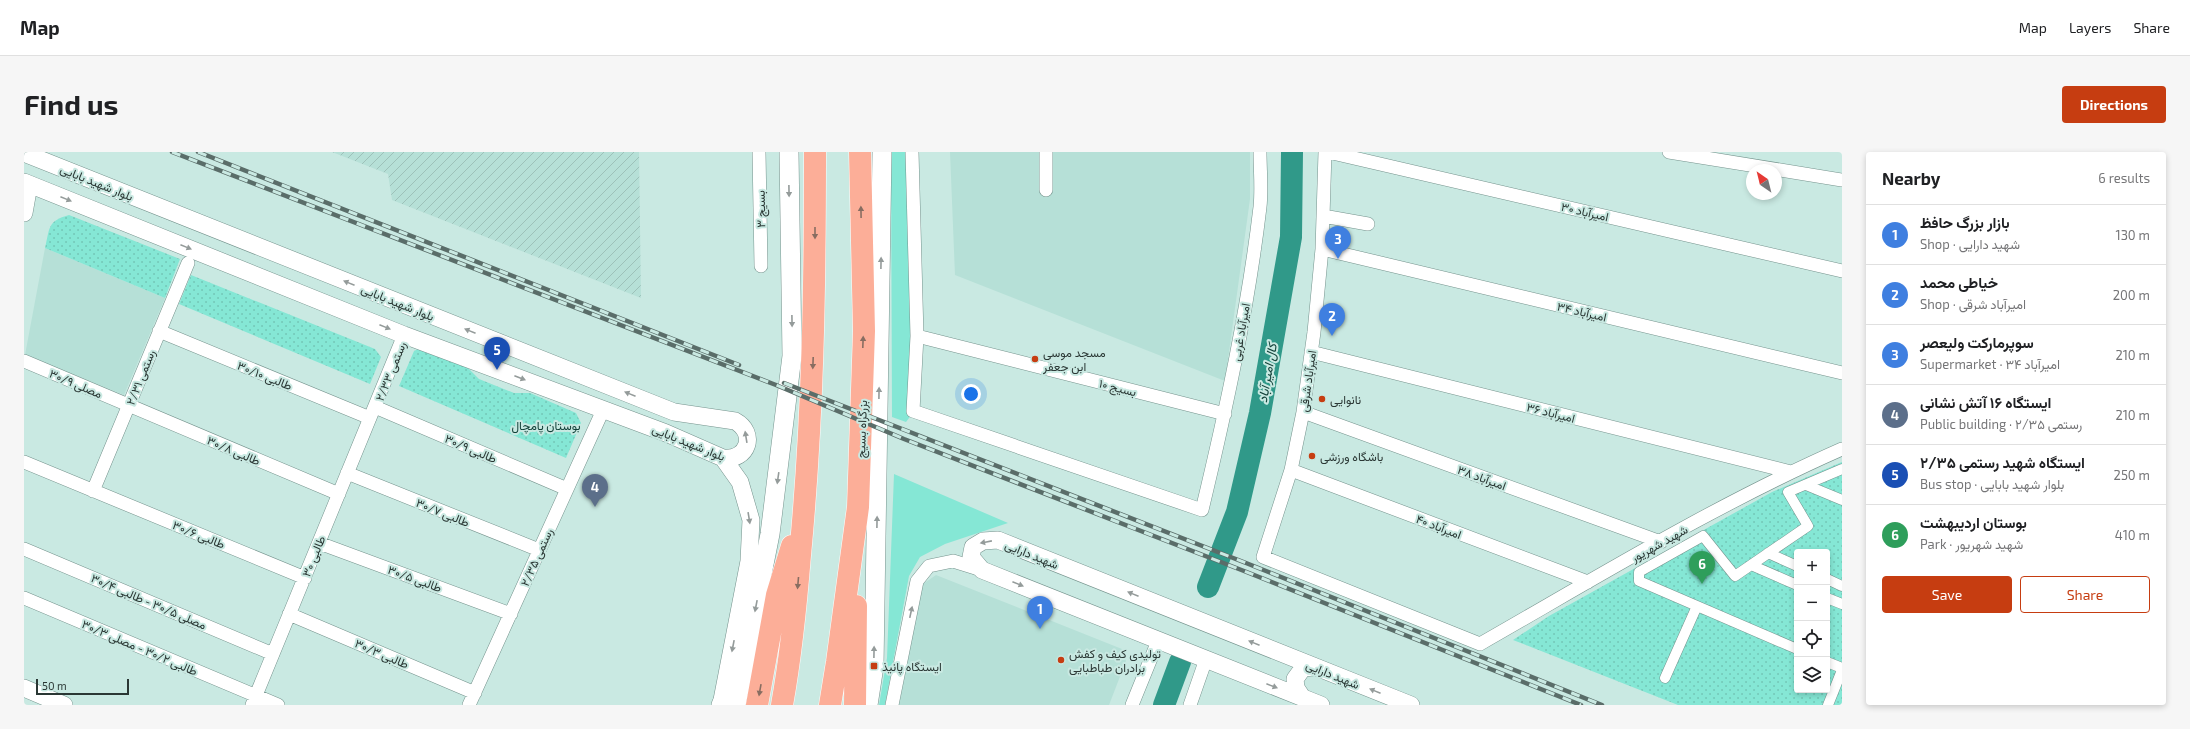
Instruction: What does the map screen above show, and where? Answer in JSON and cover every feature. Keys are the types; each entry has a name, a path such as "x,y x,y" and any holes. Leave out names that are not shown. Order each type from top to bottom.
{"highway":[{"path":"782,705 791,656 811,426 814,331 815,152"},
{"name":"بزرگراه بسیج","path":"830,705 858,507 864,330 860,152"},
{"path":"757,705 777,595 805,502"},
{"path":"855,705 858,507"}],"main road":[{"path":"725,704 770,534 792,356 788,152"},
{"path":"868,705 874,666 882,152"}],"street":[{"name":"بسیج ۳","path":"759,152 761,266"},
{"path":"912,152 917,336"},
{"path":"1046,152 1046,190"},
{"name":"امیرآباد غربی","path":"917,336 913,411 1202,510 1225,414 1242,323 1260,206 1260,152"},
{"name":"امیرآباد شرقی","path":"1327,152 1322,250 1303,412 1290,470 1262,557 1480,644"},
{"name":"امیرآباد ۳۰","path":"1327,152 1842,271"},
{"path":"1669,152 1842,180"},
{"name":"بلوار شهید بابایی","path":"24,153 674,412 734,421 741,425 746,431 748,438 747,445 743,452 737,456 730,459 723,458 666,433 404,335 27,183"},
{"path":"24,214 27,183"},
{"path":"1323,216 1368,224"},
{"name":"امیرآباد ۳۴","path":"1322,250 1842,373"},
{"name":"رستمی ۲/۳۱","path":"93,491 188,263"},
{"name":"طالبی ۳۰/۱۰","path":"159,331 372,412"},
{"name":"رستمی ۲/۳۳","path":"372,412 404,335"},
{"name":"بسیج ۱۰","path":"917,336 1225,414"},
{"name":"امیرآباد ۳۶","path":"1311,352 1791,472"},
{"name":"مصلی ۳۰/۹","path":"24,361 129,405"},
{"name":"طالبی ۳۰/۸","path":"129,405 339,494"},
{"name":"رستمی ۲/۳۵","path":"469,705 603,410"},
{"name":"طالبی ۳۰","path":"254,700 372,412"},
{"name":"طالبی ۳۰/۹","path":"372,412 567,489"},
{"name":"امیرآباد ۳۸","path":"1303,412 1660,542"},
{"name":"شهید شهریور","path":"1480,644 1660,542 1791,472 1842,449"},
{"path":"723,458 740,482 751,520 749,561 725,704"},
{"name":"طالبی ۳۰/۶","path":"24,462 304,578"},
{"path":"1794,648 1639,581 1639,572 1703,536 1735,576 1808,526 1788,492 1842,469"},
{"name":"امیرآباد ۴۰","path":"1290,470 1588,582"},
{"name":"طالبی ۳۰/۷","path":"347,473 540,550"},
{"path":"1806,485 1842,500"},
{"name":"شهید دارایی","path":"982,570 971,557 973,547 983,541 998,540 1411,705"},
{"name":"طالبی ۳۰/۵","path":"319,543 511,614"},
{"name":"مصلی ۳۰/۵ - طالبی ۳۰/۴","path":"24,549 273,654"},
{"path":"1768,553 1794,565"},
{"path":"892,705 917,581 929,566 953,561 982,570 1321,705"},
{"path":"1750,565 1794,584"},
{"path":"1830,581 1842,586"},
{"name":"طالبی ۳۰/۲ - مصلی ۳۰/۳","path":"24,598 254,700 278,705"},
{"path":"1830,599 1842,604"},
{"path":"1665,678 1697,606"},
{"name":"طالبی ۳۰/۳","path":"289,614 475,693"},
{"path":"1132,705 1158,641"},
{"path":"1190,705 1206,659"},
{"path":"1828,705 1842,669 1830,663"},
{"path":"1302,697 1296,688 1295,679 1303,668 1314,667"},
{"path":"24,688 64,705"}],"shaded area":[{"path":"332,152 639,152 641,298 392,200 388,174"},
{"path":"950,152 1250,152 1250,199 1225,381 955,275"},
{"path":"45,248 165,298 124,395 25,355"},
{"path":"936,575 1122,649 1126,661 1109,705 899,705 923,584"}],"green space":[{"path":"891,152 907,152 912,414 906,422 892,417"},
{"path":"69,215 180,259 165,298 45,248 49,230 53,223 62,217"},
{"path":"191,275 375,349 381,357 370,384 179,304"},
{"name":"بوستان پامچال","path":"420,348 467,367 479,379 514,393 530,393 576,413 581,423 566,458 399,386 414,351"},
{"path":"1842,462 1842,705 1678,705 1513,640 1549,616 1772,492"},
{"path":"894,474 1008,523 945,544 920,557 909,576 885,705 879,705 887,658"}],"waterway":[{"name":"کال امیر آباد","path":"1208,587 1237,512 1260,413 1291,237 1292,152"},
{"path":"1164,705 1180,662"}],"railway":[{"path":"172,152 776,385 904,439 1244,571 1581,705"},
{"path":"198,152 739,365"},
{"path":"784,383 1246,563 1602,705"}],"place":[{"name":"سوپرمارکت ولیعصر","path":"1338,259"},
{"name":"خیاطی محمد","path":"1332,336"},
{"name":"مسجد موسی ابن جعفر","path":"1035,359"},
{"name":"ایستگاه شهید رستمی ۲/۳۵","path":"497,370"},
{"name":"نانوایی","path":"1322,399"},
{"name":"باشگاه ورزشی","path":"1312,456"},
{"name":"ایستگاه ۱۶ آتش نشانی","path":"595,507"},
{"name":"بوستان اردیبهشت","path":"1702,584"},
{"name":"بازار بزرگ حافظ","path":"1040,629"},
{"name":"تولیدی کیف و کفش برادران طباطبایی","path":"1061,660"},
{"name":"ایستگاه پانیذ","path":"874,666"}]}
